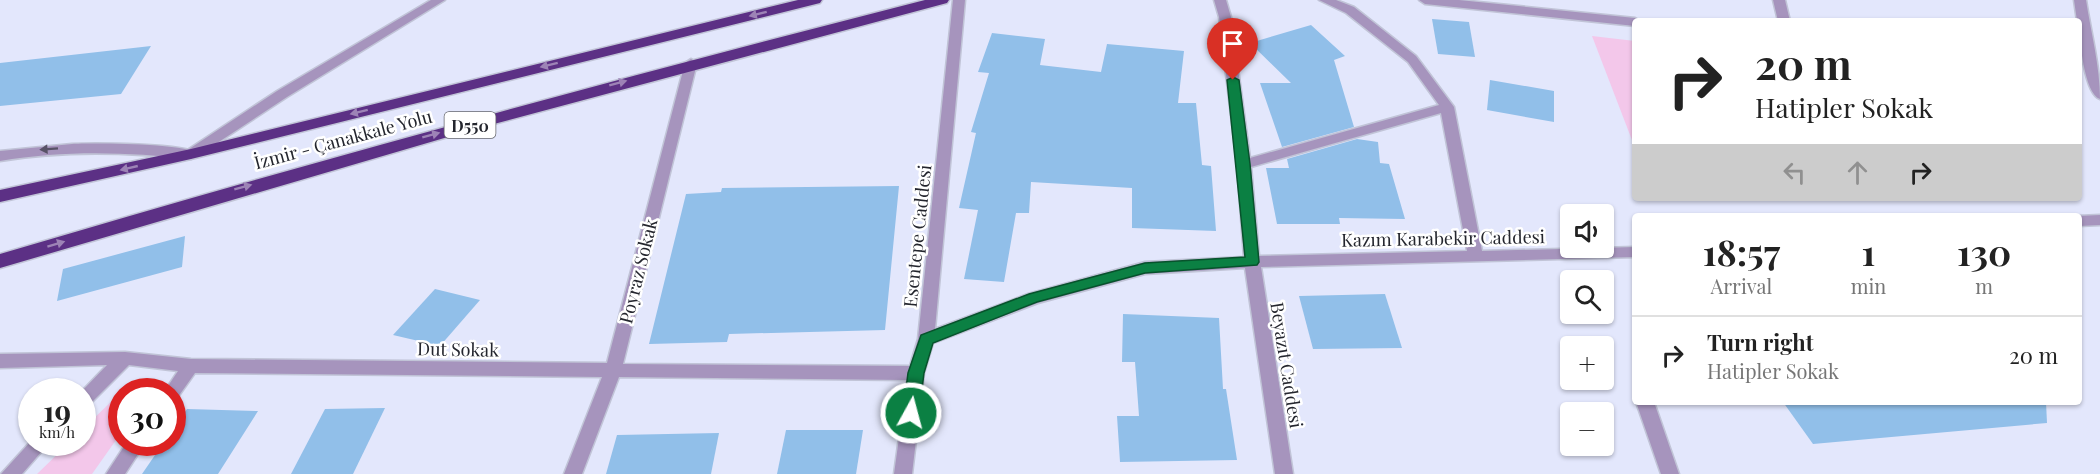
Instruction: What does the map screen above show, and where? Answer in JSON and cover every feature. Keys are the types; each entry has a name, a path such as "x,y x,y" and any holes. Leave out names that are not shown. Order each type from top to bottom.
{"highway":[{"name":"İzmir - Çanakkale Yolu","path":"0,196 191,154 815,0"},
{"name":"İzmir - Çanakkale Yolu","path":"0,261 227,192 691,63 942,0"}],"street":[{"path":"0,156 46,148 138,148 191,154 282,94 439,0"},
{"name":"Esentepe Caddesi","path":"903,474 916,373 926,339 959,0"},
{"name":"Beyazıt Caddesi","path":"1220,0 1225,17 1244,164 1252,262 1284,474"},
{"path":"1325,0 1350,10 1412,59 1447,107 1476,257"},
{"path":"1425,0 1509,5 1632,22"},
{"path":"1779,0 1783,18"},
{"path":"2080,0 2089,64 2100,95"},
{"name":"Poyraz Sokak","path":"573,474 613,370 691,63"},
{"path":"1244,164 1447,107"},
{"path":"2082,221 2100,219"},
{"name":"Kazım Karabekir Caddesi","path":"926,339 1034,298 1145,268 1252,262 1632,252"},
{"path":"96,387 125,358"},
{"name":"Dut Sokak","path":"0,361 125,358 191,366 916,373"},
{"path":"182,378 191,366"},
{"path":"1646,405 1670,474"},
{"path":"10,474 27,456"},
{"path":"115,474 127,456"}],"shaded area":[{"path":"1592,36 1632,41 1632,140"},
{"path":"108,405 108,451 92,474 37,474 56,456 96,456 96,416"}],"building":[{"path":"1432,19 1469,22 1475,57 1438,54"},
{"path":"1311,25 1345,56 1334,60 1354,127 1282,147 1260,83 1291,83 1250,43"},
{"path":"992,33 1045,39 1040,65 1101,72 1107,44 1184,51 1178,103 1196,103 1202,165 1211,166 1216,231 1132,228 1132,188 1031,182 1029,213 1016,213 1004,282 964,279 978,210 959,208 976,133 971,132 989,73 978,72"},
{"path":"151,46 121,94 0,106 0,63"},
{"path":"1490,80 1554,91 1554,122 1487,110"},
{"path":"1357,139 1378,142 1380,163 1389,164 1405,219 1339,218 1340,224 1277,224 1266,168 1289,168 1287,159"},
{"path":"899,186 885,330 729,334 727,342 649,344 686,194 721,192 722,188"},
{"path":"185,236 182,267 57,301 63,269"},
{"path":"435,289 480,300 440,346 393,335"},
{"path":"1385,294 1402,348 1313,349 1299,296"},
{"path":"1123,314 1219,318 1223,389 1226,389 1237,460 1120,462 1117,416 1139,416 1135,362 1122,362"},
{"path":"1785,405 2046,405 2047,423 1813,444"},
{"path":"385,408 353,474 291,474 325,409"},
{"path":"186,410 258,411 218,474 142,474 154,456 186,456"},
{"path":"786,430 863,430 856,474 777,474"},
{"path":"719,433 711,474 606,474 617,435"}],"route":[{"path":"911,413 916,373 926,339 1034,298 1145,268 1252,262 1244,164 1233,80"}]}
